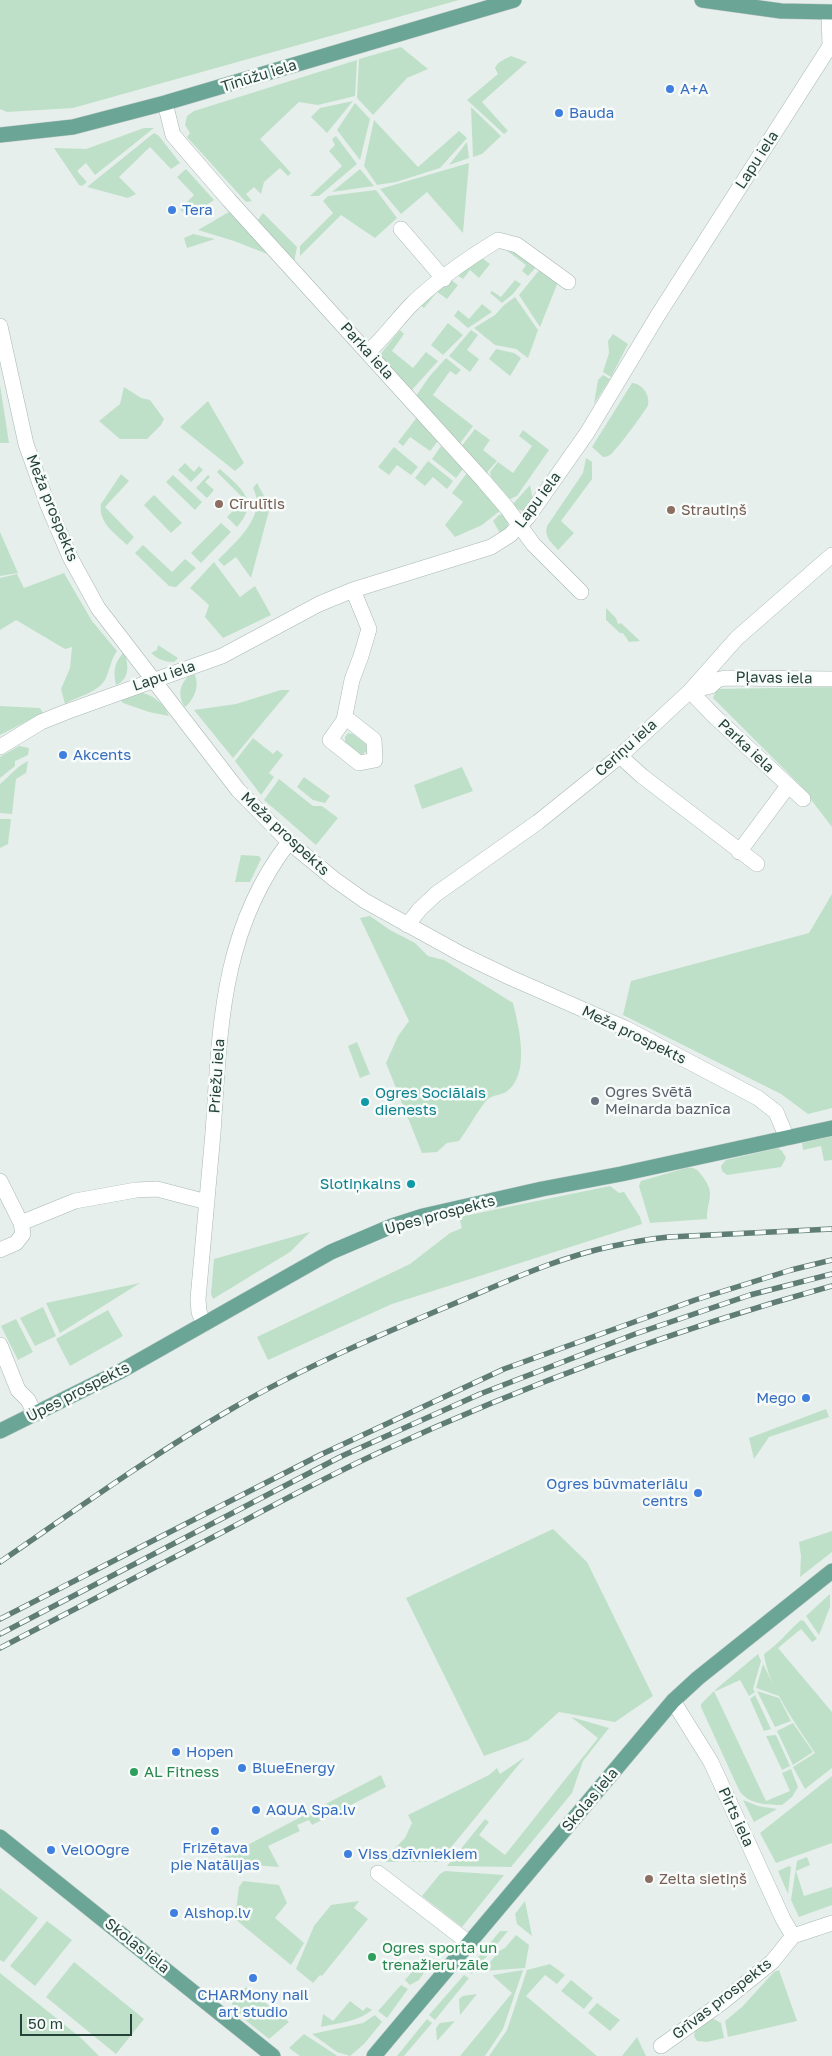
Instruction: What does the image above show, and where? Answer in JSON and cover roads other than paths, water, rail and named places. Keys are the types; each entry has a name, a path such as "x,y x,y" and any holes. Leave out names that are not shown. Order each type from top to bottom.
{"main road":[{"name":"Tīnūžu iela","path":"0,135 73,127 165,103 514,0"},
{"path":"702,0 782,11 830,13"},
{"name":"Upes prospekts","path":"0,1430 121,1372 331,1252 392,1226 423,1216 542,1189 621,1174 832,1128"},
{"name":"Skolas iela","path":"374,2056 673,1701 713,1666 832,1571"},
{"name":"Skolas iela","path":"0,1837 273,2056"}],"street":[{"name":"Lapu iela","path":"0,748 51,718 222,656 319,604 353,590 491,546 510,535 519,527 587,433 658,315 830,46 830,13"},
{"name":"Parka iela","path":"165,103 173,135 229,200 501,501 519,527 534,544 581,592"},
{"path":"401,229 444,279"},
{"path":"368,352 386,336 414,302 477,253 498,240 517,245 568,282"},
{"name":"Meža prospekts","path":"0,326 26,444 47,503 70,557 98,608 238,790 289,842 334,879 365,901 407,925 509,977 633,1032 758,1098 776,1112 787,1138"},
{"name":"Ceriņu iela","path":"407,925 436,894 538,822 620,756 690,691 737,638 832,555"},
{"path":"344,720 352,680 362,656 369,629 353,590"},
{"name":"Pļavas iela","path":"690,691 711,686 717,680 725,678 832,679"},
{"name":"Parka iela","path":"690,691 803,799"},
{"path":"620,756 642,776 757,864"},
{"path":"740,852 788,786"},
{"name":"Priežu iela","path":"204,1324 199,1312 198,1299 220,1026 236,944 245,917 266,875 289,842"},
{"path":"0,1182 21,1223 23,1234 16,1242 0,1250"},
{"path":"21,1223 75,1201 136,1190 157,1188 207,1202"},
{"path":"0,1345 18,1390 28,1400 35,1414"},
{"name":"Pirts iela","path":"673,1701 711,1762 783,1919 793,1936"},
{"path":"378,1873 470,1942"},
{"path":"793,1936 832,1922"},
{"name":"Grīvas prospekts","path":"661,2046 720,2004 772,1962 793,1936"}],"railway":[{"path":"0,1562 144,1463 260,1393 372,1339 534,1270 593,1251 627,1243 669,1237 832,1229"},
{"path":"0,1619 320,1455 504,1369 695,1300 791,1270 832,1260"},
{"path":"0,1634 342,1456 480,1394 635,1334 750,1295 832,1274"},
{"path":"0,1648 318,1482 433,1428 602,1360 716,1321 832,1286"}],"place":[{"name":"A+A","path":"670,89"},
{"name":"Bauda","path":"559,113"},
{"name":"Tera","path":"172,210"},
{"name":"Cīrulītis","path":"219,504"},
{"name":"Strautiņš","path":"671,510"},
{"name":"Akcents","path":"63,755"},
{"name":"Ogres Svētā Meinarda baznīca","path":"595,1101"},
{"name":"Ogres Sociālais dienests","path":"365,1102"},
{"name":"Slotiņkalns","path":"411,1184"},
{"name":"Mego","path":"806,1398"},
{"name":"Ogres būvmateriālu centrs","path":"698,1493"},
{"name":"Hopen","path":"176,1752"},
{"name":"BlueEnergy","path":"242,1768"},
{"name":"AL Fitness","path":"134,1772"},
{"name":"AQUA Spa.lv","path":"256,1810"},
{"name":"Frizētava pie Natālijas","path":"215,1831"},
{"name":"VelOOgre","path":"51,1850"},
{"name":"Viss dzīvniekiem","path":"348,1854"},
{"name":"Zelta sietiņš","path":"649,1879"},
{"name":"Alshop.lv","path":"174,1913"},
{"name":"Ogres sporta un trenažieru zāle","path":"372,1957"},
{"name":"CHARMony nail art studio","path":"253,1978"}]}
